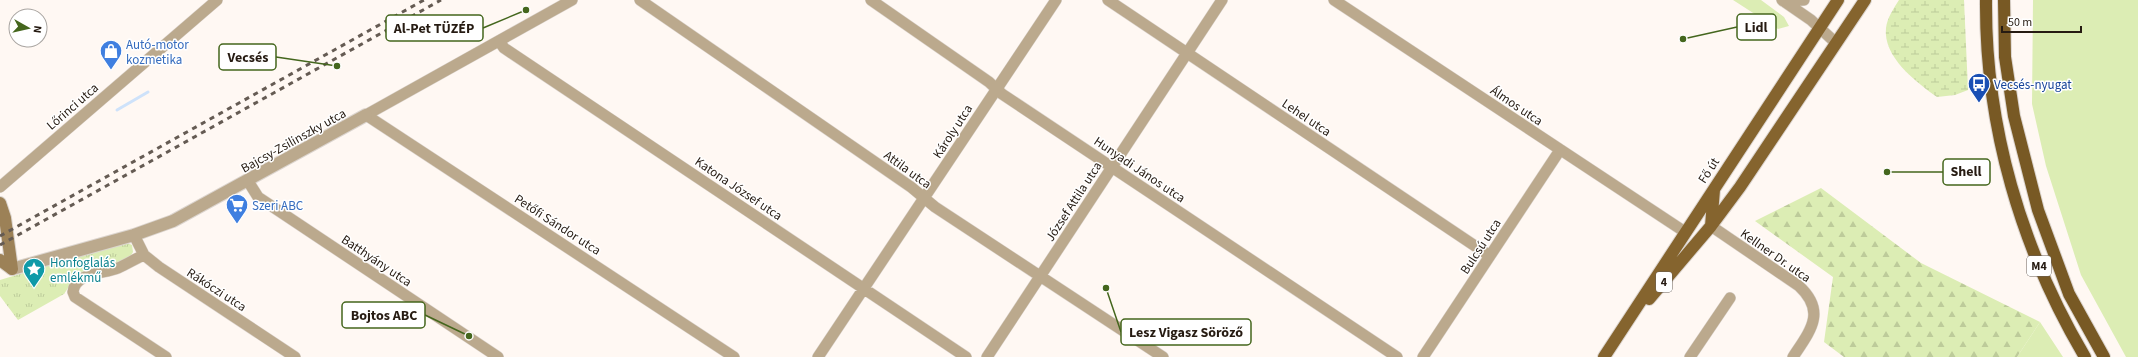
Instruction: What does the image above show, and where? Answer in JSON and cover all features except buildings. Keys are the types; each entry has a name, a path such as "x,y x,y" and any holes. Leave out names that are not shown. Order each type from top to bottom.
{"highway":[{"name":"M4","path":"1986,0 1986,30 1991,89 2006,170 2037,262 2053,299 2085,357"},
{"name":"M4","path":"2004,0 2005,58 2013,108 2038,210 2069,294 2104,357"}],"main road":[{"name":"Fő út","path":"1604,357 1684,232 1838,0"},
{"name":"4","path":"1616,338 1711,226 1740,187 1865,0"},
{"path":"1711,226 1712,200 1715,185"},
{"path":"0,203 5,218 12,269"},
{"path":"0,260 12,269"},
{"path":"0,274 12,269"}],"street":[{"name":"Lőrinci utca","path":"0,187 217,0"},
{"name":"Bajcsy-Zsilinszky utca","path":"12,269 134,236 173,221 248,181 572,0"},
{"name":"Attila utca","path":"640,0 925,198 1163,357"},
{"name":"Hunyadi János utca","path":"871,0 1112,167 1397,357"},
{"name":"Károly utca","path":"818,357 1056,0"},
{"name":"Lehel utca","path":"1108,0 1186,54 1490,256"},
{"name":"József Attila utca","path":"987,357 1222,0"},
{"name":"Álmos utca","path":"1334,0 1684,232"},
{"path":"1783,0 1804,0"},
{"path":"1783,0 1836,43"},
{"name":"Katona József utca","path":"498,41 504,48 865,288 966,357"},
{"name":"Petőfi Sándor utca","path":"366,115 734,357"},
{"name":"Bulcsú utca","path":"1423,357 1560,150"},
{"name":"Batthyány utca","path":"248,181 258,197 498,357"},
{"name":"Kellner Dr. utca","path":"1711,226 1799,286 1809,295 1813,305 1812,328 1793,357"},
{"name":"Rákóczi utca","path":"134,236 144,255 188,288 295,357"},
{"path":"144,255 118,268 82,279 73,289 75,297 166,357"},
{"path":"1690,357 1730,298"}],"green space":[{"path":"1733,0 1761,0 1784,17 1789,26 1778,29"},
{"path":"1899,0 1964,0 1968,90 1955,95 1937,97 1910,76 1895,58 1886,39 1886,28 1889,17"},
{"path":"2033,0 2138,0 2138,357 2126,357 2081,275 2046,166 2032,104"},
{"path":"1821,188 1921,263 2040,322 2017,357 1844,357 1824,342 1833,277 1755,221"},
{"path":"125,242 132,245 133,252 129,259 72,282 64,294 18,320 0,296 0,280"},
{"path":"2040,322 2063,357 2017,357"}],"waterway":[{"path":"117,110 148,92"}],"railway":[{"path":"0,236 424,0"},
{"path":"0,245 441,0"}],"place":[{"name":"Al-Pet TÜZÉP","path":"526,10"},
{"name":"Lidl","path":"1683,39"},
{"name":"Vecsés","path":"337,66"},
{"name":"Autó-motor kozmetika","path":"111,70"},
{"name":"Vecsés-nyugat","path":"1979,104"},
{"name":"Shell","path":"1887,172"},
{"name":"Szeri ABC","path":"237,224"},
{"name":"Honfoglalás emlékmű","path":"34,288"},
{"name":"Lesz Vigasz Söröző","path":"1106,288"},
{"name":"Bojtos ABC","path":"469,336"}]}
